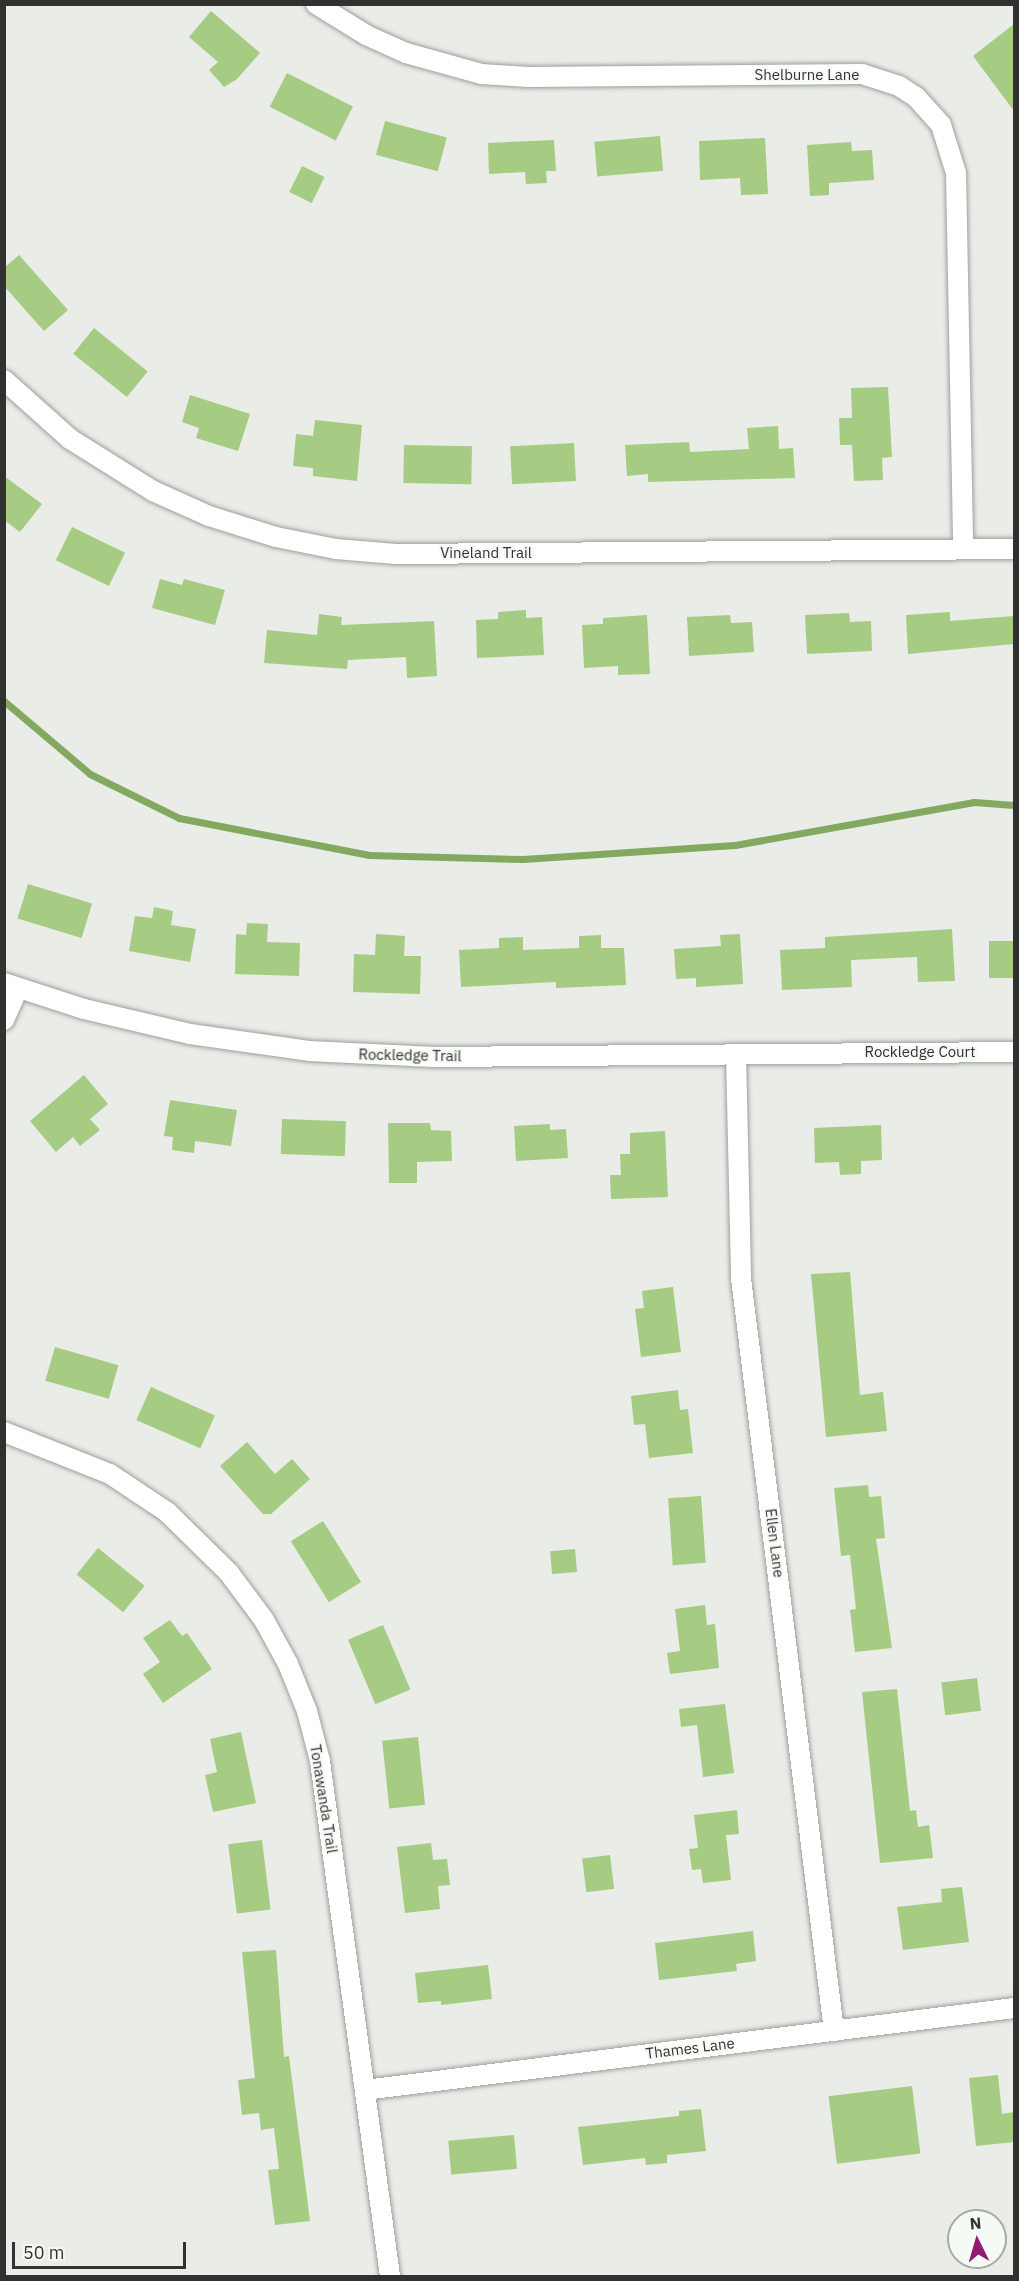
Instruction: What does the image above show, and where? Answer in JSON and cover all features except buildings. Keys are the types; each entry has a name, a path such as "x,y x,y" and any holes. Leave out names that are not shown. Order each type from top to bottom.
{"street":[{"name":"Shelburne Lane","path":"316,4 366,35 406,53 481,74 529,77 862,74 899,86 916,97 941,125 956,173 963,549"},
{"name":"Vineland Trail","path":"4,380 70,439 153,490 220,519 276,537 336,549 396,554 1014,549"},
{"path":"4,1020 11,986"},
{"name":"Rockledge Trail","path":"11,986 84,1009 190,1034 309,1051 434,1057 825,1053"},
{"name":"Rockledge Court","path":"825,1053 1014,1052"},
{"name":"Ellen Lane","path":"736,1054 741,1278 834,2031"},
{"name":"Tonawanda Trail","path":"4,1432 110,1474 167,1512 229,1573 264,1620 288,1664 307,1712 321,1761 390,2277"},
{"name":"Thames Lane","path":"365,2090 1014,2008"}],"waterway":[{"path":"4,701 90,774 179,818 369,855 523,859 735,845 974,802 1014,805"}]}
